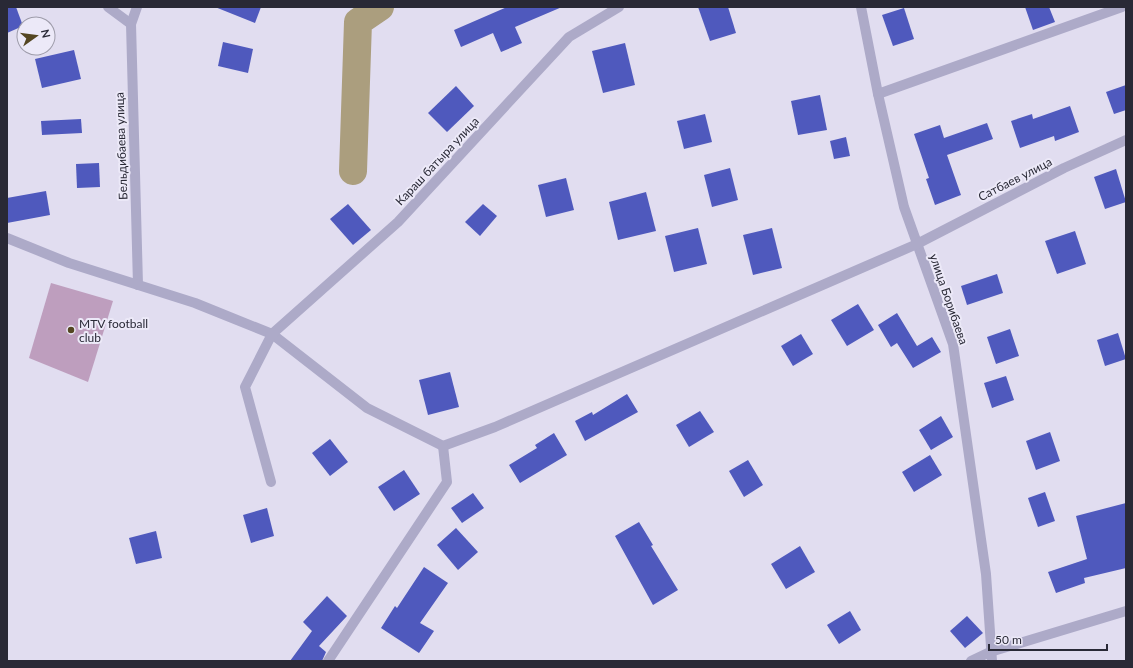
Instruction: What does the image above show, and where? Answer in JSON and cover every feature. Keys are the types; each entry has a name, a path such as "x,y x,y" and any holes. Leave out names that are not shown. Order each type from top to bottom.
{"street":[{"path":"108,7 131,24"},
{"name":"Бельдибаева улица","path":"137,7 131,24 138,285"},
{"name":"Караш батыра улица","path":"272,334 398,222 569,37 619,7"},
{"name":"улица Борибаева","path":"861,7 878,94 904,206 952,344 986,574 990,618 991,657"},
{"path":"878,94 1122,7"},
{"name":"Сатбаев улица","path":"443,446 495,427 917,244 1064,168 1126,140"},
{"path":"7,238 69,263 195,303 272,334 367,408 443,446 447,482 328,661"},
{"path":"271,482 245,387 272,334"},
{"path":"971,661 991,657 1126,610"}],"shaded area":[{"name":"MTV football club","path":"51,283 113,301 88,382 29,358"}],"building":[{"path":"7,7 16,7 19,16 16,16 16,29 7,33"},
{"path":"215,7 261,7 255,23"},
{"path":"507,7 562,7 515,27 522,43 501,52 493,33 461,47 454,30"},
{"path":"698,7 728,7 736,33 710,41"},
{"path":"1025,7 1049,7 1055,22 1033,30"},
{"path":"904,8 914,39 893,46 882,15"},
{"path":"223,42 253,49 248,73 218,66"},
{"path":"625,43 635,85 603,93 592,51"},
{"path":"74,50 81,79 42,88 35,59 56,56 56,54"},
{"path":"1126,85 1126,110 1114,114 1106,92"},
{"path":"456,86 474,106 447,132 428,113"},
{"path":"820,95 827,130 798,135 791,101"},
{"path":"1070,106 1079,132 1055,141 1054,136 1020,148 1011,121 1032,114 1033,119"},
{"path":"705,114 712,142 684,149 677,121"},
{"path":"81,119 82,133 42,135 41,121"},
{"path":"987,123 993,139 947,155 961,195 935,205 926,179 929,178 914,134 940,125 944,138"},
{"path":"846,137 850,156 834,159 830,141"},
{"path":"99,163 100,187 77,188 76,164"},
{"path":"730,168 738,200 712,207 704,175"},
{"path":"1116,169 1126,202 1105,209 1094,177"},
{"path":"566,178 574,210 546,217 538,185"},
{"path":"46,191 50,215 7,223 7,198"},
{"path":"646,192 656,231 618,240 609,202"},
{"path":"348,204 371,230 353,245 330,219"},
{"path":"483,204 497,216 480,236 465,222"},
{"path":"698,228 707,264 674,272 665,236"},
{"path":"772,228 782,268 753,275 743,235"},
{"path":"1075,231 1086,264 1057,274 1045,241"},
{"path":"997,274 1003,293 967,305 961,286"},
{"path":"858,304 874,330 847,346 831,320"},
{"path":"897,313 917,346 932,337 941,352 913,368 897,343 891,347 878,325"},
{"path":"1010,329 1019,356 996,364 987,337"},
{"path":"1118,333 1126,359 1105,366 1097,340"},
{"path":"801,334 813,354 793,366 781,346"},
{"path":"450,372 459,407 428,415 419,380"},
{"path":"1006,376 1014,400 992,408 984,383"},
{"path":"627,394 638,412 585,441 575,421 592,412 593,415"},
{"path":"700,411 714,432 689,447 676,425"},
{"path":"941,416 953,437 931,450 919,430"},
{"path":"1050,432 1060,461 1036,470 1026,441"},
{"path":"554,433 567,455 520,483 509,465 537,448 535,445"},
{"path":"330,439 348,462 330,476 312,453"},
{"path":"930,455 942,475 914,492 902,472"},
{"path":"748,460 763,485 744,497 729,471"},
{"path":"404,470 420,494 394,511 378,487"},
{"path":"1045,492 1055,521 1038,527 1028,498"},
{"path":"473,493 484,508 462,523 451,508"},
{"path":"1126,503 1126,568 1084,578 1085,583 1056,593 1048,572 1087,559 1076,516"},
{"path":"267,508 274,536 251,543 243,515"},
{"path":"639,522 653,545 651,546 678,590 653,605 615,536"},
{"path":"456,528 478,552 458,570 437,545"},
{"path":"156,531 162,558 136,564 129,538"},
{"path":"800,546 815,572 786,589 771,564"},
{"path":"424,567 448,583 420,623 434,631 419,653 381,628 395,606 397,608"},
{"path":"327,596 347,616 319,646 326,652 322,661 290,661 312,631 303,622"},
{"path":"850,611 861,630 839,644 827,625"},
{"path":"967,616 983,633 965,648 950,631"}],"waterway":[{"path":"353,171 358,22 380,7"}],"place":[{"name":"MTV football club","path":"71,330"}]}
